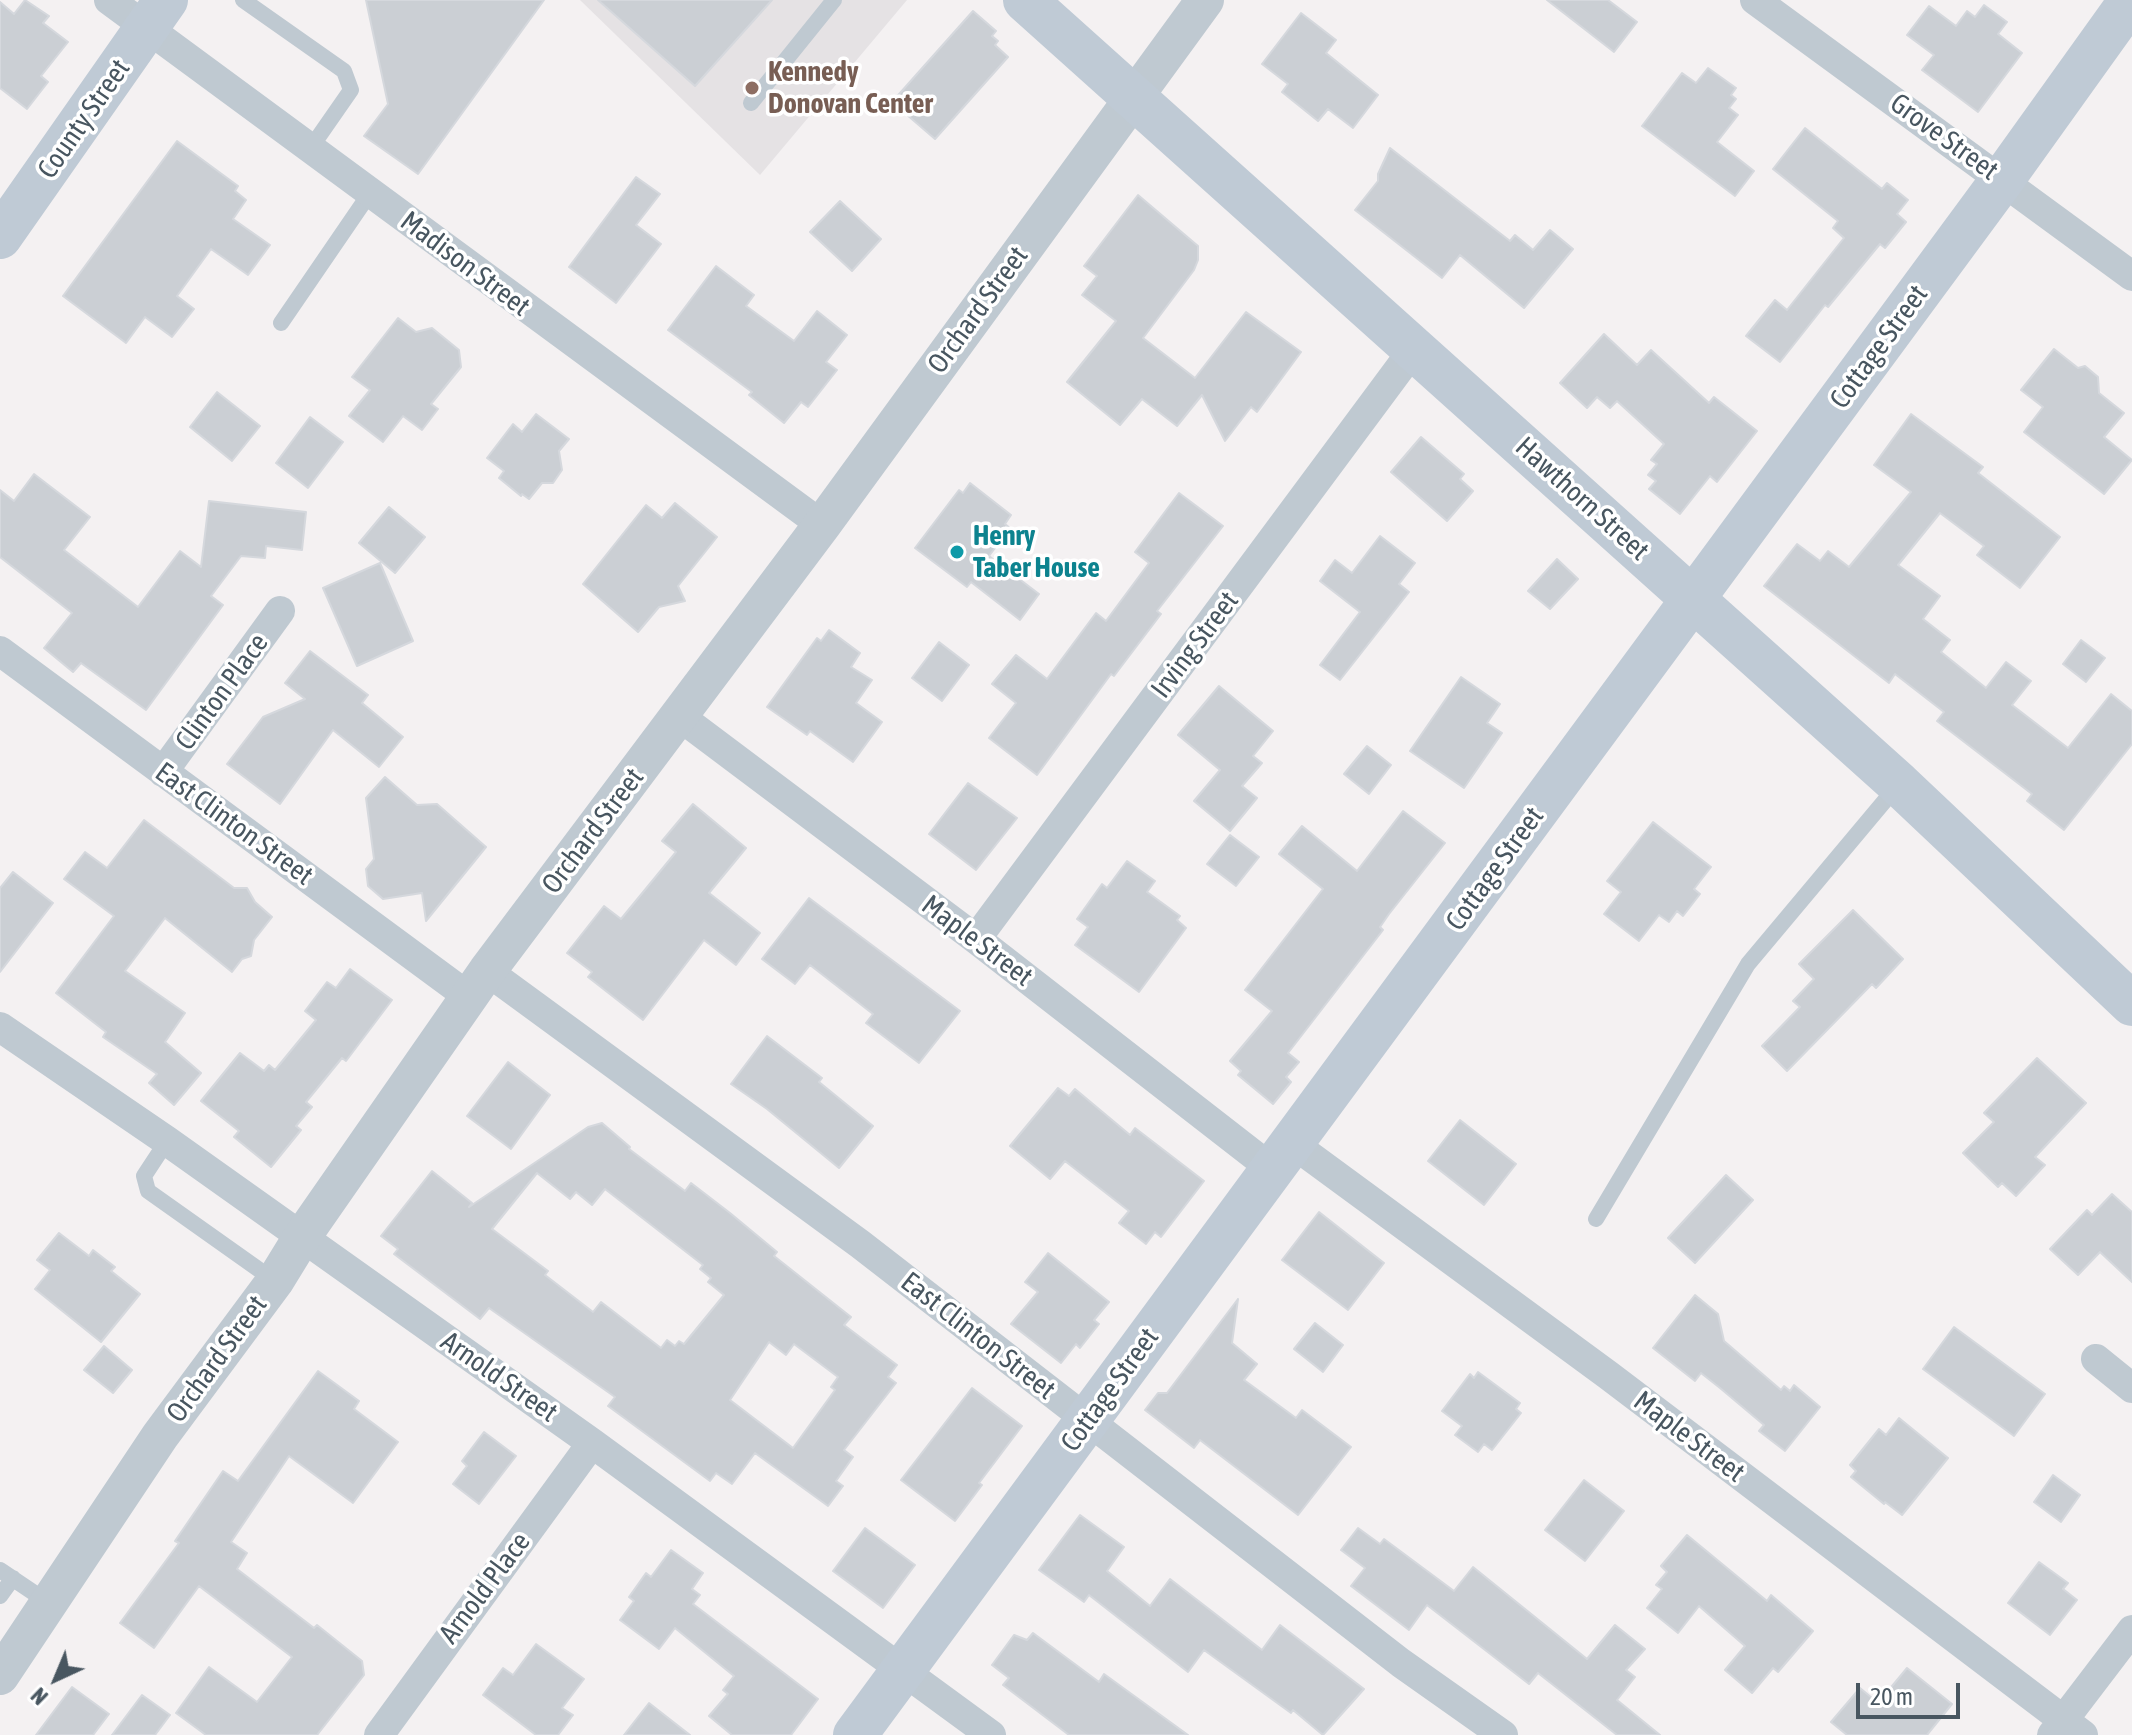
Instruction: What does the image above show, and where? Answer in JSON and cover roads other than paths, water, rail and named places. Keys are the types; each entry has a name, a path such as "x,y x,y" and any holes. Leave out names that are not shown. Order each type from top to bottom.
{"main road":[{"name":"Hawthorn Street","path":"1025,0 1899,784 2132,1004"},
{"name":"Cottage Street","path":"855,1735 1694,599 2131,0"},
{"name":"County Street","path":"0,237 157,14"}],"street":[{"name":"Madison Street","path":"109,0 157,14 310,149 822,525"},
{"name":"Orchard Street","path":"0,1676 160,1436 275,1281 302,1237 478,984 822,525 1205,0"},
{"name":"Grove Street","path":"1755,0 2132,276"},
{"name":"Irving Street","path":"976,939 1414,349"},
{"name":"Clinton Place","path":"163,772 280,611"},
{"name":"East Clinton Street","path":"0,651 163,772 860,1244 1401,1663 1503,1735"},
{"name":"Maple Street","path":"679,716 976,939 1282,1156 1608,1375 2066,1730"},
{"name":"Arnold Street","path":"0,1027 167,1141 592,1443 991,1735"},
{"path":"2096,1359 2132,1388"},
{"name":"Arnold Place","path":"379,1735 592,1443"},
{"path":"2066,1730 2132,1630"}],"lane":[{"path":"243,0 344,71 351,90 310,149"},
{"path":"751,103 834,0"},
{"path":"281,323 370,193"},
{"path":"1596,1219 1748,964 1899,784"},
{"path":"167,1141 144,1176 148,1191 275,1281"},
{"path":"0,1596 6,1574 49,1603"}],"place":[{"name":"Kennedy Donovan Center","path":"752,88"},
{"name":"Henry Taber House","path":"957,552"}]}
